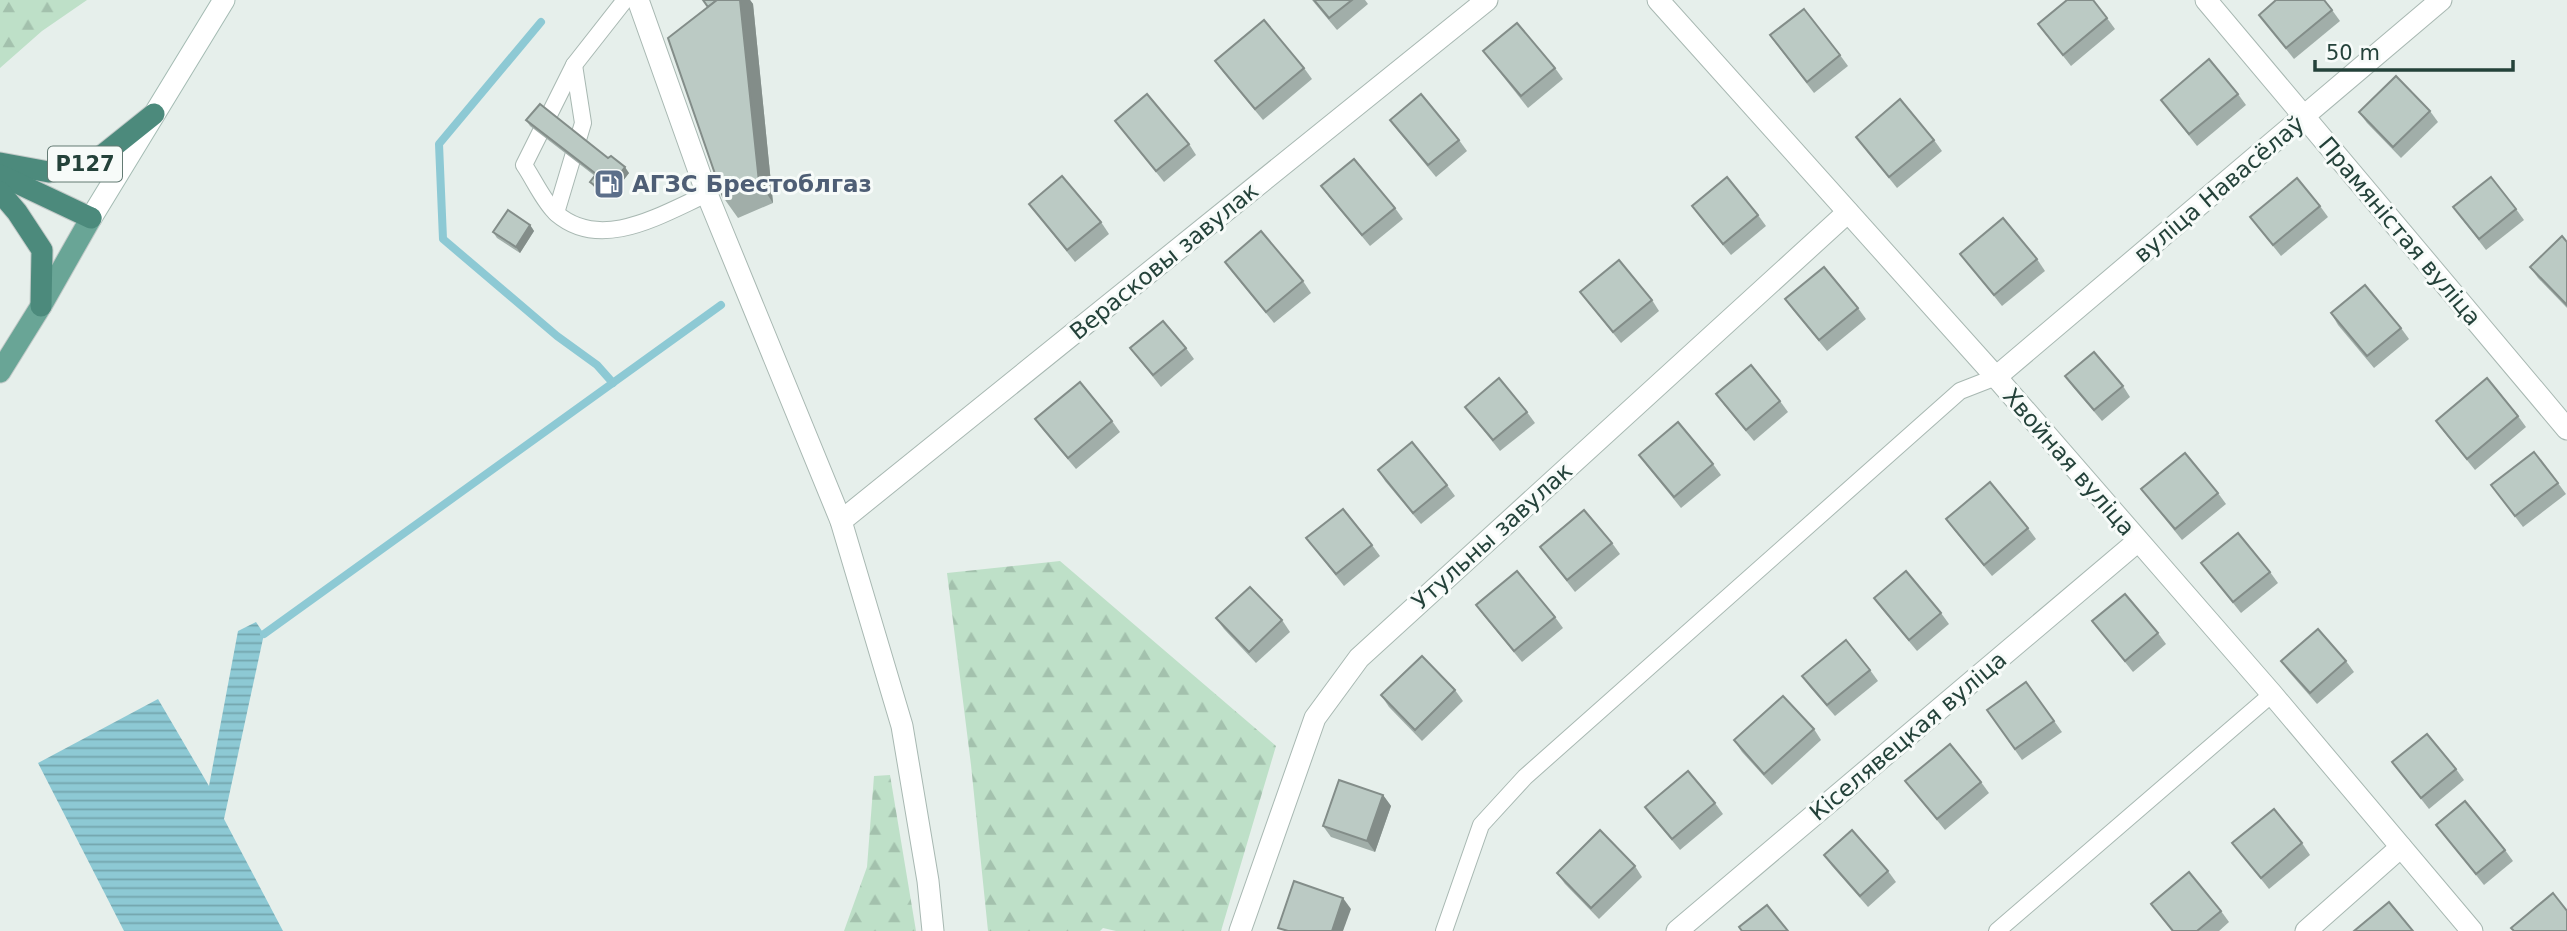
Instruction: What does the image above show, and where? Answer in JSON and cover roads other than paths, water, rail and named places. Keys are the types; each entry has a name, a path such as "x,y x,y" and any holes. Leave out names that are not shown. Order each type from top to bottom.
{"highway":[{"name":"Р127","path":"0,163 49,172 94,162 154,114"},
{"name":"Р127","path":"0,175 91,218"},
{"path":"0,192 42,250 41,306"}],"main road":[{"name":"Р127","path":"0,372 91,218"}],"street":[{"name":"Р127","path":"91,218 224,0"},
{"path":"638,0 707,194 841,521 902,726 928,881 933,931"},
{"name":"Верасковы завулак","path":"841,521 1487,0"},
{"name":"Хвойная вуліца","path":"1658,0 1996,377 2272,694 2472,931"},
{"name":"Прамяністая вуліца","path":"2206,0 2567,429"},
{"name":"вуліца Навасёлаў","path":"1996,377 2441,0"},
{"name":"Утульны завулак","path":"1240,931 1315,718 1359,658 1848,212"},
{"name":"Кіселявецкая вуліца","path":"1678,931 2138,541"},
{"path":"2306,931 2401,847"}],"lane":[{"path":"625,0 574,65 524,165 556,213 586,230 623,229 707,194"},
{"path":"556,213 583,123 574,65"},
{"path":"1444,931 1481,825 1525,777 1960,391 1996,377"},
{"path":"1997,931 2272,694"}],"water":[{"path":"256,622 264,634 224,819 283,931 124,931 38,763 158,699 209,786 238,631"}],"waterway":[{"path":"541,22 439,144 443,239 557,336 597,365 613,383"},
{"path":"264,634 721,305"}],"place":[{"name":"АГЗС Брестоблгаз","path":"609,184"}]}
